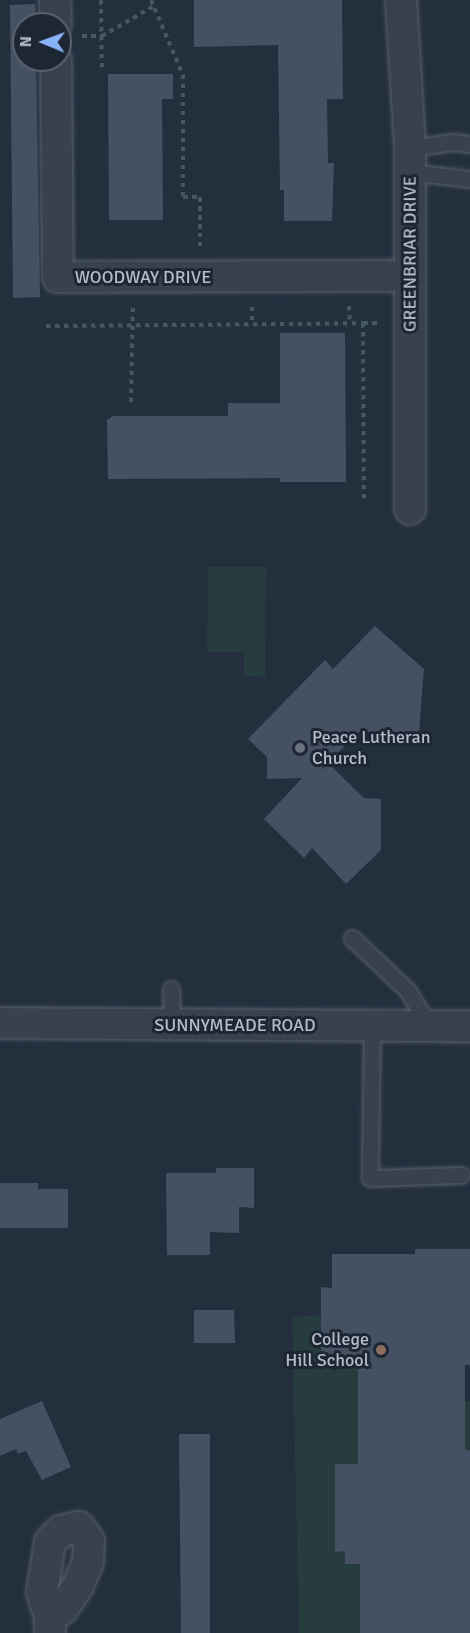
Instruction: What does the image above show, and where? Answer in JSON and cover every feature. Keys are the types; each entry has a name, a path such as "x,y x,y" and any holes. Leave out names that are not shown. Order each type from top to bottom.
{"street":[{"name":"GREENBRIAR DRIVE","path":"401,0 410,160 410,509"},
{"name":"WOODWAY DRIVE","path":"61,72 58,277 410,276"},
{"name":"SUNNYMEADE ROAD","path":"0,1023 470,1026"}],"lane":[{"path":"410,160 454,142 470,144"},
{"path":"410,160 470,179"},
{"path":"352,938 408,991 429,1026"},
{"path":"171,989 172,1024"},
{"path":"372,1026 370,1178 461,1175"}],"path":[{"path":"101,0 102,70"},
{"path":"151,0 183,75 183,197 200,197 200,277"},
{"path":"72,39 102,36 154,6"},
{"path":"131,402 133,277"},
{"path":"46,326 363,323 364,500"}],"green space":[{"path":"208,567 266,567 265,677 244,676 244,652 207,652"},
{"path":"321,1315 321,1366 358,1365 363,1453 336,1552 345,1551 360,1564 360,1633 299,1633 292,1317"},
{"path":"465,1401 470,1401 470,1450 465,1450"}],"building":[{"path":"194,0 342,0 343,99 327,99 328,163 334,163 332,221 284,221 284,190 280,190 278,45 194,47"},
{"path":"35,4 35,12 12,12 12,72 36,72 40,297 13,298 10,5"},
{"path":"108,74 173,74 173,99 162,99 163,220 109,220"},
{"path":"280,333 345,333 346,482 280,482 280,478 108,479 107,420 113,416 228,416 228,403 280,403"},
{"name":"Peace Lutheran Church","path":"375,626 424,669 419,732 358,732 328,763 364,798 381,799 381,850 346,884 312,848 304,858 264,819 302,778 267,779 267,757 248,739 325,660 333,669"},
{"path":"216,1168 254,1168 254,1208 239,1207 239,1233 210,1232 210,1255 167,1255 166,1173 216,1173"},
{"path":"0,1183 38,1183 38,1189 68,1189 68,1228 0,1228"},
{"path":"415,1249 470,1249 470,1365 465,1365 465,1450 470,1450 470,1633 360,1633 360,1564 345,1564 345,1551 335,1552 335,1464 358,1464 358,1365 321,1366 321,1287 332,1288 332,1254 415,1254"},
{"path":"194,1310 234,1310 235,1343 194,1343"},
{"path":"42,1401 71,1467 42,1480 26,1451 18,1454 16,1449 0,1456 0,1419"},
{"path":"179,1434 210,1434 210,1633 181,1633"}],"place":[{"name":"Peace Lutheran Church","path":"300,748"},
{"name":"College Hill School","path":"381,1350"}]}
